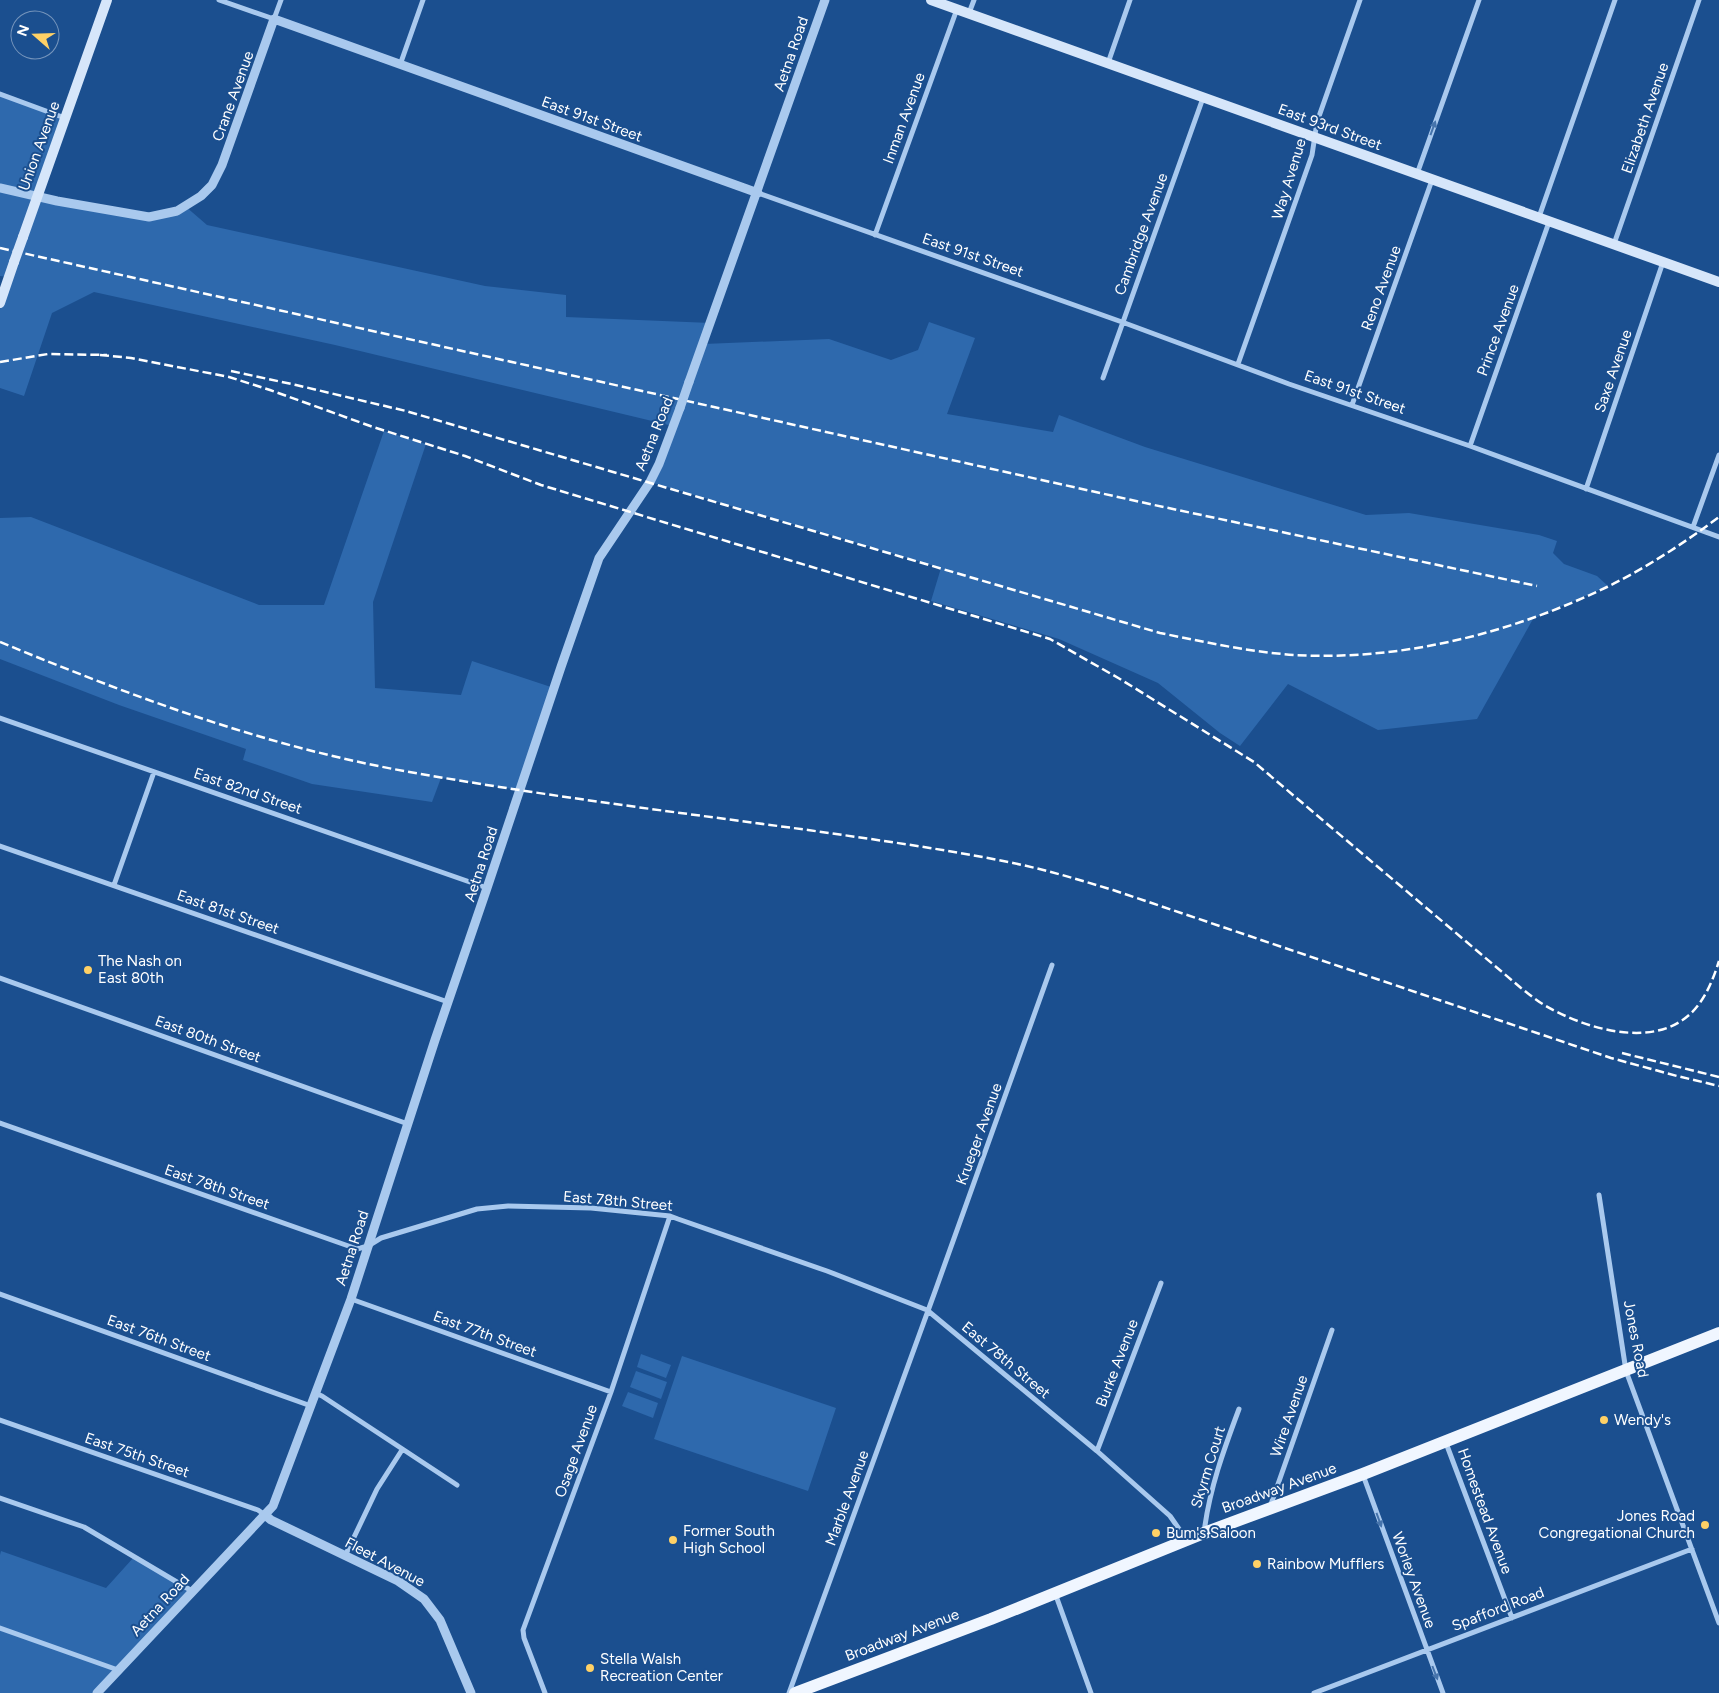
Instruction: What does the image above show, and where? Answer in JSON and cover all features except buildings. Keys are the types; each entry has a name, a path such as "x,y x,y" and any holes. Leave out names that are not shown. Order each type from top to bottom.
{"main road":[{"name":"Union Avenue","path":"0,303 107,0"},
{"name":"East 93rd Street","path":"931,0 1719,282"},
{"name":"Broadway Avenue","path":"795,1693 1204,1533 1446,1442 1719,1333"}],"street":[{"name":"East 91st Street","path":"219,0 1470,446 1719,537"},
{"name":"Crane Avenue","path":"0,188 149,217 177,211 201,196 212,185 222,165 281,0"},
{"path":"400,66 424,0"},
{"name":"Aetna Road","path":"97,1693 273,1506 351,1299 560,667 599,558 660,464 758,193 825,0"},
{"path":"969,14 974,0"},
{"path":"1108,64 1130,0"},
{"name":"Way Avenue","path":"1238,364 1312,155 1317,122 1360,0"},
{"path":"1417,174 1479,0"},
{"name":"Prince Avenue","path":"1470,446 1616,0"},
{"name":"Elizabeth Avenue","path":"1614,245 1699,0"},
{"name":"Inman Avenue","path":"874,235 957,9"},
{"path":"0,94 66,118"},
{"name":"Cambridge Avenue","path":"1103,378 1203,98"},
{"name":"Reno Avenue","path":"1352,405 1432,180"},
{"name":"Saxe Avenue","path":"1586,488 1663,262"},
{"path":"1693,527 1719,455"},
{"name":"East 82nd Street","path":"0,718 487,888"},
{"path":"114,886 154,772"},
{"name":"East 81st Street","path":"0,846 448,1002"},
{"name":"Krueger Avenue","path":"927,1310 1052,965"},
{"name":"East 80th Street","path":"0,978 408,1124"},
{"name":"East 78th Street","path":"0,1123 357,1250 381,1238 477,1209 508,1206 591,1208 670,1216 827,1271 927,1310 1097,1451 1170,1516 1187,1540"},
{"name":"Jones Road","path":"1600,1196 1626,1371 1719,1623"},
{"name":"Osage Avenue","path":"545,1693 524,1638 523,1630 611,1392 670,1216"},
{"name":"Burke Avenue","path":"1097,1451 1161,1283"},
{"name":"East 76th Street","path":"0,1294 311,1406"},
{"name":"East 77th Street","path":"351,1299 611,1392"},
{"name":"Marble Avenue","path":"789,1693 927,1310"},
{"name":"Wire Avenue","path":"1269,1510 1332,1330"},
{"path":"315,1393 457,1485"},
{"name":"Skyrm Court","path":"1204,1533 1206,1515 1224,1449 1240,1409"},
{"name":"East 75th Street","path":"0,1420 258,1510 265,1515"},
{"name":"Homestead Avenue","path":"1446,1442 1512,1618"},
{"path":"345,1556 377,1489 402,1450"},
{"name":"Worley Avenue","path":"1363,1474 1443,1693"},
{"path":"0,1498 84,1527 192,1591"},
{"name":"Fleet Avenue","path":"265,1515 270,1520 407,1587 431,1607 448,1634 471,1693"},
{"name":"Spafford Road","path":"1314,1693 1692,1549"},
{"path":"1054,1593 1091,1693"},
{"path":"0,1628 118,1670"}],"shaded area":[{"path":"0,94 65,118 37,196 149,217 185,206 207,225 485,286 566,295 566,317 711,323 704,344 829,339 891,360 918,350 929,322 975,338 947,414 1053,432 1059,415 1145,447 1366,515 1409,513 1539,535 1557,541 1553,553 1564,564 1597,576 1608,586 1533,619 1477,719 1378,730 1288,684 1240,746 1220,733 1158,683 1059,639 931,601 941,568 650,482 673,426 335,345 94,292 52,313 24,396 0,388 0,303 9,277 0,276"},
{"path":"384,431 426,444 373,602 375,688 461,695 472,661 554,688 520,790 441,778 432,802 312,784 243,760 246,749 119,705 0,659 0,518 31,517 259,605 324,605"},
{"path":"641,1354 671,1365 666,1378 637,1367"},
{"path":"682,1356 836,1408 808,1491 654,1439"},
{"path":"636,1371 667,1382 661,1399 630,1387"},
{"path":"628,1392 658,1403 653,1418 622,1406"},
{"path":"1,1551 106,1588 134,1557 192,1591 97,1693 0,1693"}],"railway":[{"path":"0,248 1154,505 1537,586"},
{"path":"0,362 48,354 107,355"},
{"path":"100,355 131,358 229,377 373,427 465,456 541,485 1050,639 1120,679 1254,762 1521,988 1546,1006 1577,1021 1595,1027 1631,1033 1649,1032 1666,1028 1681,1021 1695,1009 1705,994 1719,961"},
{"path":"231,371 406,411 1160,633 1278,654 1335,656 1415,648 1455,640 1533,618 1607,587 1636,572 1665,555 1719,517"},
{"path":"0,642 100,682 199,717 299,748 351,760 505,788 936,849 1051,872 1113,890 1611,1058 1719,1086"},
{"path":"1622,1053 1719,1077"}],"place":[{"name":"The Nash on East 80th","path":"88,970"},
{"name":"Wendy's","path":"1604,1420"},
{"name":"Jones Road Congregational Church","path":"1705,1525"},
{"name":"Bum's Saloon","path":"1156,1533"},
{"name":"Former South High School","path":"673,1540"},
{"name":"Rainbow Mufflers","path":"1257,1564"},
{"name":"Stella Walsh Recreation Center","path":"590,1668"}]}
